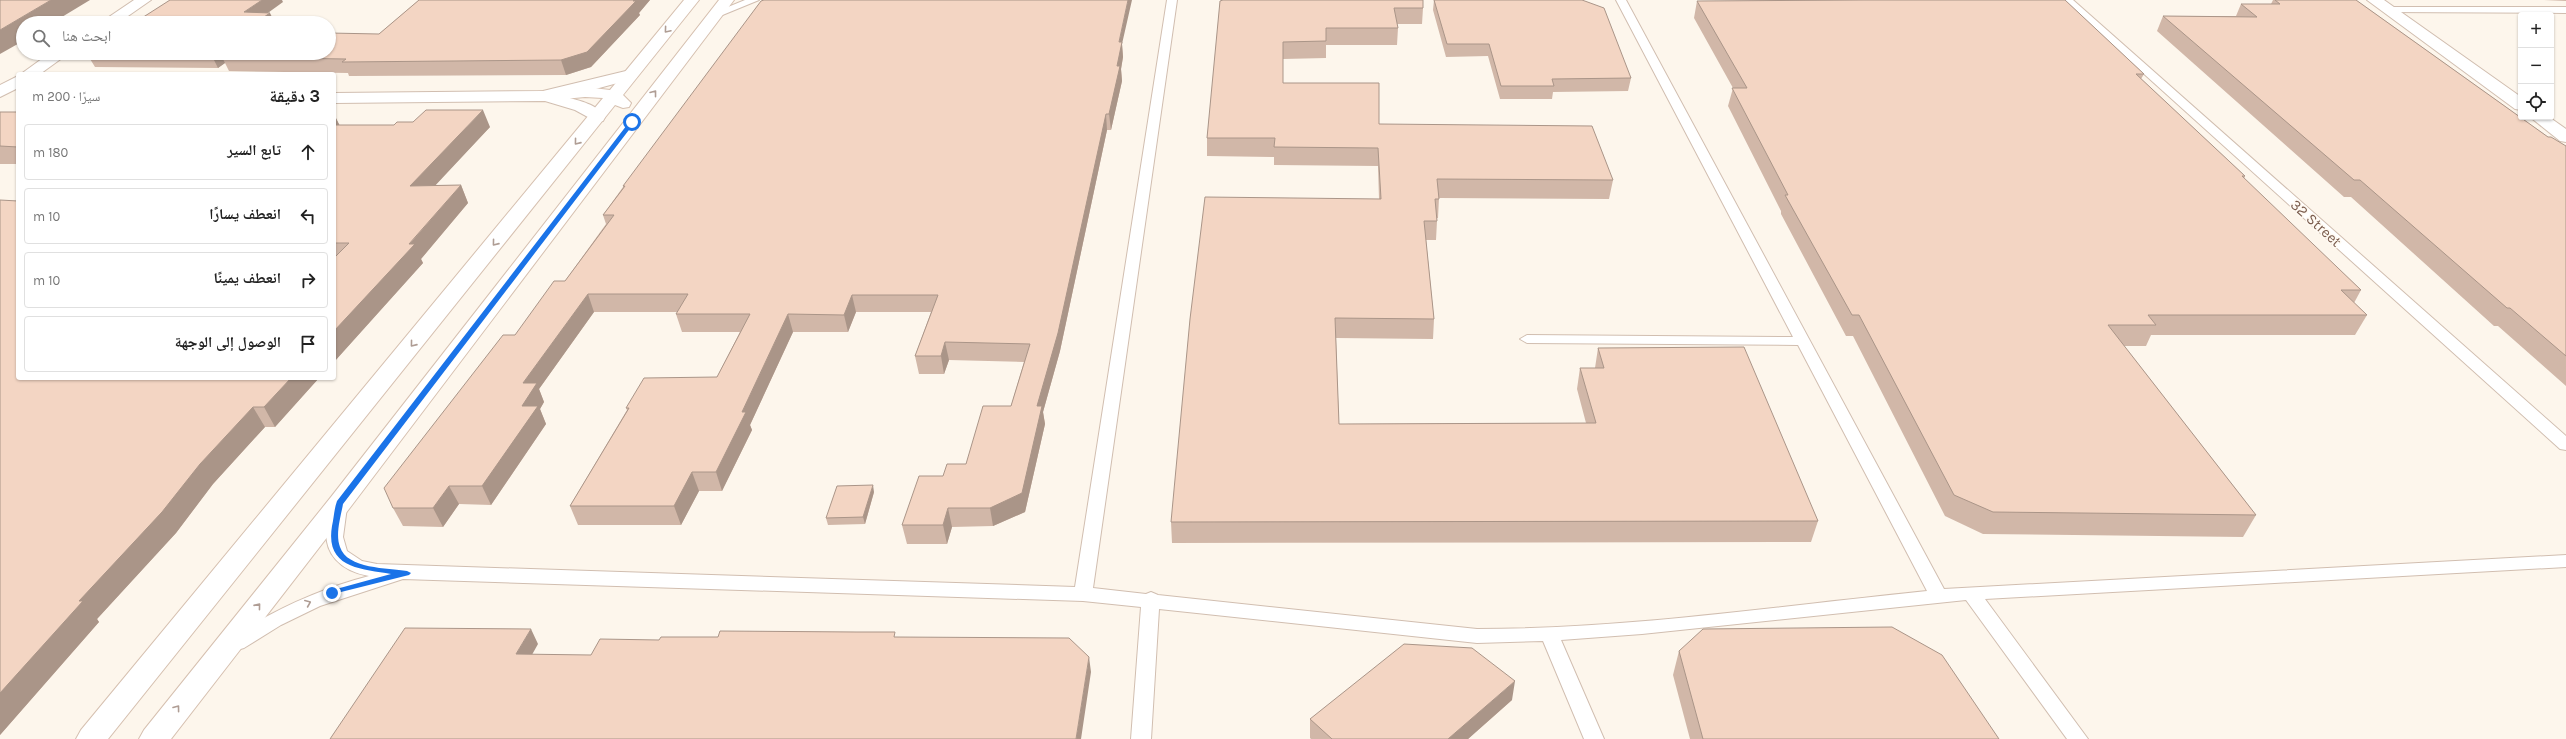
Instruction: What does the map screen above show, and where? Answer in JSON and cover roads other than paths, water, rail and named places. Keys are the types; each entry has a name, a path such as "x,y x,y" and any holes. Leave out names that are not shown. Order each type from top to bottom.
{"main road":[{"path":"119,16 144,0"},
{"path":"91,739 692,0"},
{"path":"2374,0 2518,103"},
{"path":"154,739 214,659 340,503 722,7"},
{"path":"32,72 50,60"},
{"path":"543,96 586,88 630,75"},
{"path":"0,92 16,82"},
{"path":"336,98 543,96 590,93 613,96 624,104 632,122"},
{"path":"543,96 570,101 597,117"},
{"path":"0,101 16,100"},
{"path":"2542,120 2566,137"}],"lane":[{"path":"722,7 754,0"},
{"path":"1083,594 1172,0"},
{"path":"1621,0 1939,597"},
{"name":"32 Street","path":"2067,0 2566,445"},
{"path":"2388,10 2566,10"},
{"path":"1527,339 1803,340"},
{"path":"340,503 335,534 336,547 343,558 358,566 407,573 1083,594 1151,599 1477,636 1549,634 1971,593 2566,561"},
{"path":"214,659 251,634 290,611 339,591 373,580 407,573"},
{"path":"1971,593 2078,739"},
{"path":"1141,739 1151,599"},
{"path":"1549,634 1594,739"}]}
